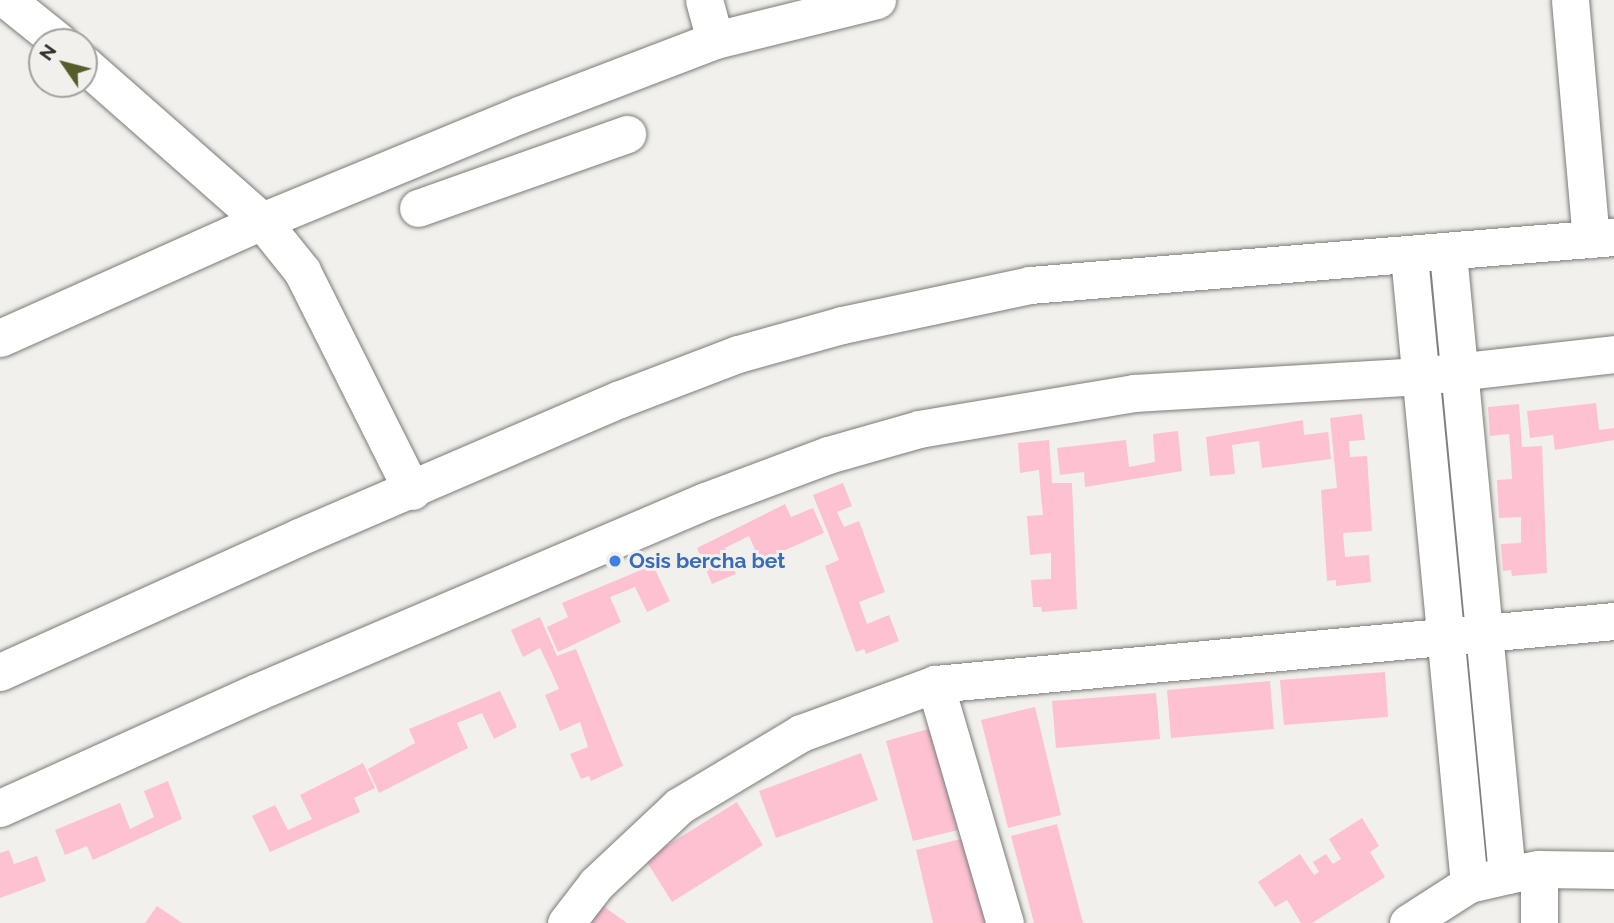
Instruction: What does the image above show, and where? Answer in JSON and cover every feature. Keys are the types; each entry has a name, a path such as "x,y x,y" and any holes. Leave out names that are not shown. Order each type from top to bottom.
{"street":[{"path":"7,0 45,22"},
{"path":"704,0 715,40"},
{"path":"0,338 262,221 519,115 715,40 877,0"},
{"path":"0,672 299,537 632,395 738,354 842,325 1030,285 1448,253 1602,238 1570,0"},
{"path":"98,76 262,221 302,271 412,491"},
{"path":"519,115 544,165"},
{"path":"418,208 627,134"},
{"path":"1448,253 1485,632 1523,872 1539,923"},
{"path":"1409,256 1469,884"},
{"path":"0,808 257,692 705,501 828,455 919,429 1134,393 1421,376 1614,354"},
{"path":"566,923 596,884 679,806 801,733 935,684 1614,621"},
{"path":"935,684 1005,923"},
{"path":"1408,923 1469,884 1523,872 1614,870"}],"building":[{"path":"1596,403 1599,430 1614,428 1614,440 1555,450 1553,435 1530,438 1527,411"},
{"path":"1519,404 1522,447 1542,446 1547,573 1512,576 1511,570 1503,571 1501,544 1521,543 1521,517 1499,518 1497,480 1512,479 1509,434 1490,436 1488,407"},
{"path":"1362,414 1365,440 1349,441 1350,457 1367,456 1372,531 1343,533 1345,557 1369,555 1371,582 1336,586 1336,580 1327,581 1321,490 1337,488 1330,418"},
{"path":"1303,420 1304,435 1328,432 1331,459 1262,468 1259,441 1232,445 1235,474 1210,476 1206,437"},
{"path":"1178,431 1182,471 1085,487 1084,472 1060,475 1057,448 1126,440 1129,467 1155,462 1153,434"},
{"path":"1049,440 1052,483 1072,483 1077,609 1042,612 1041,607 1033,607 1031,580 1051,579 1051,553 1030,555 1027,516 1043,515 1039,470 1020,473 1018,443"},
{"path":"843,483 852,506 837,512 844,527 859,521 885,592 859,602 867,624 889,615 899,641 866,654 864,649 856,652 825,566 839,560 813,495"},
{"path":"785,504 791,517 813,508 824,533 760,561 749,536 725,548 736,574 712,584 697,548"},
{"path":"653,565 670,601 647,612 635,587 610,597 621,622 558,652 547,627 568,617 562,603"},
{"path":"540,617 557,656 576,649 623,766 591,781 589,776 581,779 570,754 588,747 580,722 560,731 545,695 559,689 540,648 523,657 511,630"},
{"path":"1385,672 1388,717 1284,725 1280,680"},
{"path":"1270,681 1274,729 1171,738 1167,690"},
{"path":"500,691 517,727 494,739 482,713 457,723 468,748 379,793 368,769 415,743 409,729"},
{"path":"1156,693 1160,739 1056,748 1052,701"},
{"path":"1035,707 1061,815 1008,828 981,720"},
{"path":"932,728 958,830 913,841 886,741"},
{"path":"861,753 878,800 776,838 759,791"},
{"path":"363,763 375,788 354,798 360,812 270,852 252,816 275,805 288,830 312,819 300,795"},
{"path":"168,781 182,819 93,860 87,846 65,855 55,830 120,803 130,829 154,817 144,791"},
{"path":"737,802 763,845 672,902 645,859"},
{"path":"1362,818 1379,846 1370,852 1385,877 1312,923 1301,923 1287,900 1275,907 1258,882 1300,854 1314,875 1319,872 1313,862 1326,854 1333,864 1341,859 1329,839"},
{"path":"1057,824 1083,923 1034,923 1011,836"},
{"path":"969,837 989,923 933,923 916,850"},
{"path":"9,850 14,864 37,856 46,881 0,898 0,853"},
{"path":"157,906 182,923 145,923"},
{"path":"603,906 627,923 591,923"}],"place":[{"name":"Osis bercha bet","path":"615,561"}]}
